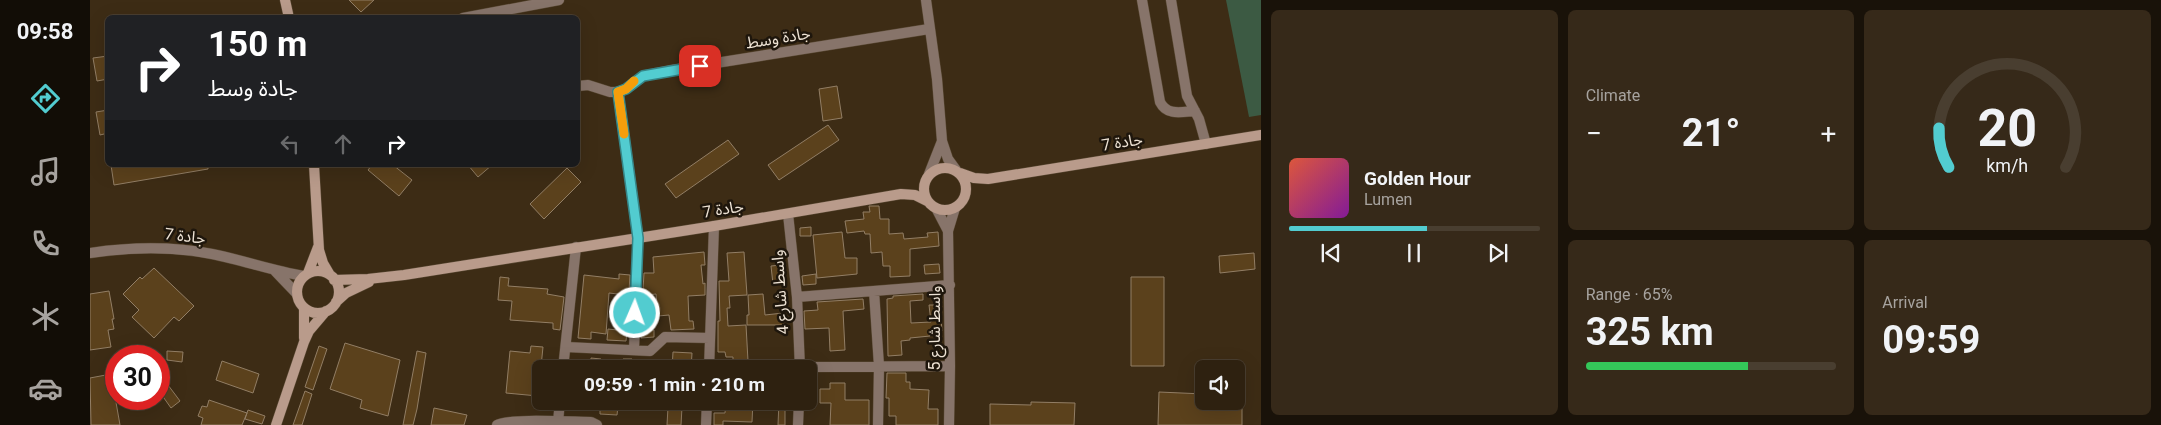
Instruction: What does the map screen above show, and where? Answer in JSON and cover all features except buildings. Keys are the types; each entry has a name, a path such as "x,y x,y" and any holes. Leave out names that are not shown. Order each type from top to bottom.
{"main road":[{"path":"285,0 288,15"},
{"name":"جادة 7","path":"958,172 974,178 988,179 1261,135"},
{"path":"276,425 309,330 336,302 339,291 323,264 318,243 314,167"},
{"path":"942,167 958,172 966,188 965,196 955,208 942,210 927,202 923,187 927,177 942,167"},
{"name":"جادة 7","path":"901,194 927,177"},
{"name":"جادة 7","path":"965,196 975,185 988,179"},
{"name":"جادة 7","path":"332,277 380,278 714,226 901,194 915,195 927,202"},
{"path":"318,243 306,275 297,287 297,294 304,308 314,313 326,312"},
{"path":"306,275 320,272 332,277"},
{"name":"جادة 7","path":"336,302 346,293 380,278"},
{"path":"304,308 304,342"}],"street":[{"path":"479,15 559,0"},
{"path":"926,0 937,79 942,142 948,159 958,172"},
{"path":"1142,0 1160,102 1165,109 1172,112 1195,111"},
{"path":"1171,0 1186,90 1201,123 1206,144"},
{"name":"جادة وسط","path":"618,92 626,89 643,76 662,72 929,29"},
{"path":"580,86 588,85 610,92 618,92 638,238 634,350"},
{"path":"927,177 942,142"},
{"name":"واسط شارع 5","path":"936,208 948,231"},
{"name":"واسط شارع 5","path":"948,425 950,285 948,231 955,208"},
{"name":"واسط شارع 4","path":"788,214 797,297 800,360"},
{"path":"709,360 714,226"},
{"name":"جادة 7","path":"90,253 160,247 210,254 275,271 306,275"},
{"path":"565,360 576,247"},
{"path":"275,271 297,294"},
{"path":"797,297 950,285"},
{"path":"874,291 879,366 878,425"},
{"path":"566,346 650,351 666,337 710,338"},
{"path":"817,368 950,366"},
{"path":"558,422 559,410"},
{"path":"706,425 707,410"},
{"path":"798,425 799,410"},
{"path":"497,425 501,422 591,422 597,425"}],"green space":[{"path":"1226,0 1261,0 1261,115 1249,117"}],"slow traffic":[{"path":"624,134 618,92 626,89 634,81"}],"route":[{"path":"635,313 638,238 618,92 626,89 643,76 700,66"}]}
